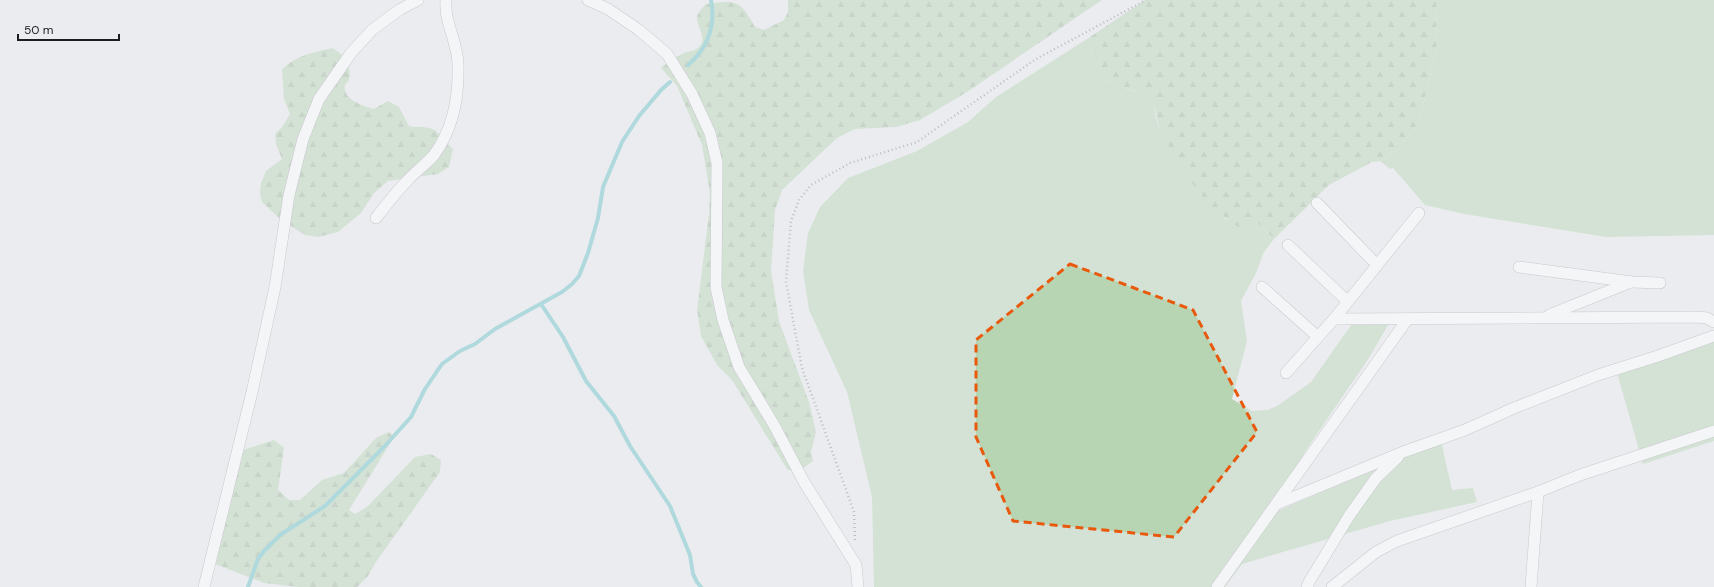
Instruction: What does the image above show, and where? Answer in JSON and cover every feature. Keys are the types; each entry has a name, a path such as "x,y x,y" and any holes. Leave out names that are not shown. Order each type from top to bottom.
{"street":[{"path":"204,587 252,392 275,287 289,195 303,139 319,99 351,53 372,30 399,10 418,0"},
{"path":"376,218 408,180 433,155 449,128 456,106 459,83 457,48 447,21 445,10 446,0"},
{"path":"588,0 608,9 639,30 667,54 692,94 701,113 710,133 717,163 716,287 723,320 739,367 774,425 804,482 856,565 858,587"},
{"path":"1317,203 1377,265"},
{"path":"1286,373 1334,320 1419,213"},
{"path":"1288,245 1347,302"},
{"path":"1519,267 1632,282 1660,283"},
{"path":"1543,318 1632,282"},
{"path":"1262,287 1318,337"},
{"path":"1334,320 1699,317 1707,318 1714,322"},
{"path":"1217,587 1407,320"},
{"path":"1277,504 1403,452 1465,430 1514,408 1598,375 1714,336"},
{"path":"1332,587 1376,552 1397,541 1538,492 1580,475 1714,431"},
{"path":"1307,587 1308,582 1341,529 1376,478 1403,452"},
{"path":"1531,587 1538,492"}],"path":[{"path":"855,542 854,512 802,368 786,282 791,221 799,200 811,185 850,163 917,142 1036,59 1146,0"}],"highlighted area":[{"path":"1070,264 1193,310 1257,432 1174,537 1013,521 976,437 976,340"}],"green space":[{"path":"788,0 1102,0 967,92 920,120 896,127 855,129 837,138 782,190 775,210 771,271 779,321 809,402 816,432 811,452 813,461 805,467 792,471 787,469 732,380 717,365 701,336 697,310 709,214 710,193 702,145 677,86 661,68 684,53 697,49 701,44 702,36 697,17 699,12 706,4 731,2 736,4 745,11 755,27 764,30 784,20 788,12"},
{"path":"1145,0 1436,0 1437,42 1418,124 1398,149 1380,161 1372,162 1329,185 1274,239 1257,222 1238,227 1214,208 1193,185 1161,131 1155,109 1147,97 1137,92 1120,87 1109,81 1100,67 1090,37"},
{"path":"1436,0 1714,0 1714,235 1606,237 1464,214 1425,205 1393,168 1390,169 1380,161 1398,149 1418,124 1437,42"},
{"path":"1090,37 1108,81 1144,94 1153,104 1158,125 1195,186 1226,220 1257,222 1274,239 1264,252 1256,273 1241,301 1247,341 1232,399 1252,411 1267,410 1277,406 1311,382 1354,321 1388,325 1369,358 1304,453 1275,512 1441,441 1452,490 1473,488 1477,502 1390,521 1242,564 1225,587 874,587 872,497 847,392 809,310 803,271 808,233 820,207 848,178 917,151 968,122 996,97"},
{"path":"333,48 346,58 350,75 349,80 345,85 345,90 350,98 355,102 374,109 388,101 399,107 409,126 426,127 436,131 453,149 449,167 438,174 388,181 374,193 361,213 338,232 318,237 305,235 279,218 262,202 260,193 261,183 266,171 282,159 276,144 275,134 282,127 290,114 284,99 282,69 300,57"},
{"path":"1714,340 1714,441 1643,464 1617,373"},
{"path":"389,432 394,437 349,510 355,514 367,507 415,457 431,454 441,460 440,472 376,562 368,576 357,587 298,587 264,583 205,560 231,454 274,440 284,448 278,490 289,500 300,500 322,480 344,473 376,438"}],"waterway":[{"path":"688,65 701,51 709,36 712,18 711,0"},
{"path":"248,587 258,559 264,551 280,535 325,506 383,448 411,417 425,389 442,364 460,351 475,344 495,329 562,292 579,276 588,253 598,218 603,187 622,142 639,116 661,90 670,82"},
{"path":"541,304 563,337 586,381 614,416 630,446 670,506 690,555 693,574 701,587"}]}
